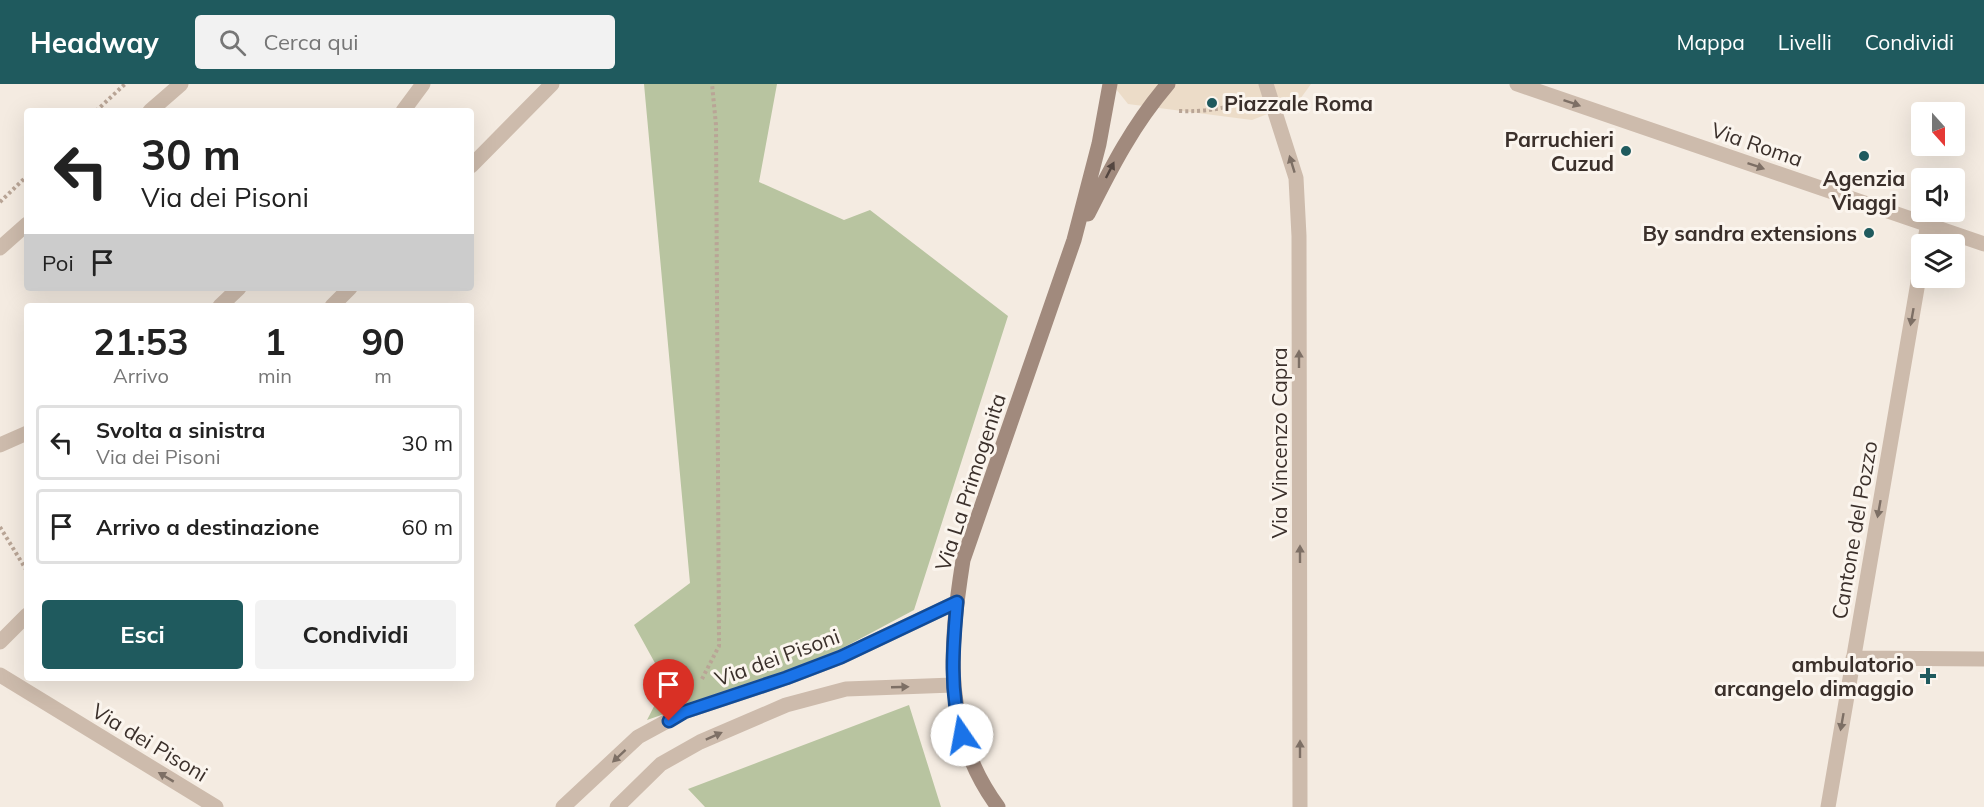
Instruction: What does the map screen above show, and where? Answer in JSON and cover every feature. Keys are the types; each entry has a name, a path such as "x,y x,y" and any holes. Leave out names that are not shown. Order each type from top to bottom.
{"main road":[{"name":"Via La Primogenita","path":"998,807 976,775 958,721 953,685 957,602 963,560 1074,240 1100,144 1110,84"},
{"name":"Via La Primogenita","path":"1074,240 1123,145 1152,102 1168,84"}],"street":[{"path":"153,108 181,84"},
{"path":"405,108 423,84"},
{"path":"474,163 552,84"},
{"name":"Via Vincenzo Capra","path":"1266,84 1296,178 1297,190 1300,807"},
{"name":"Via Roma","path":"1516,84 1984,244"},
{"path":"1926,234 1928,224"},
{"path":"0,248 24,227"},
{"name":"Cantone del Pozzo","path":"1828,807 1917,288"},
{"path":"223,303 237,291"},
{"path":"335,303 347,291"},
{"path":"0,445 24,434"},
{"name":"Via dei Pisoni","path":"563,807 638,737 684,712 841,657 957,602"},
{"path":"0,642 24,618"},
{"path":"1853,658 1984,659"},
{"name":"Via dei Pisoni","path":"0,675 216,807"},
{"path":"617,807 661,764 700,742 786,705 846,689 953,685"}],"path":[{"path":"99,108 125,84"},
{"path":"684,712 719,646 716,137 712,84"},
{"path":"1152,102 1178,111 1203,112 1220,110 1254,99"},
{"path":"0,202 24,179"},
{"path":"0,527 24,566"}],"green space":[{"path":"644,84 777,84 759,182 844,220 870,210 1008,316 914,610 822,659 647,720 666,683 634,625 690,583"},
{"path":"909,705 941,807 705,807 688,789"}],"shaded area":[{"name":"Piazzale Roma","path":"1112,84 1311,84 1298,102 1252,120 1128,104"}],"place":[{"name":"Piazzale Roma","path":"1212,103"},
{"name":"Parruchieri Cuzud","path":"1626,151"},
{"name":"Agenzia Viaggi","path":"1864,156"},
{"name":"By sandra extensions","path":"1869,233"},
{"name":"ambulatorio arcangelo dimaggio","path":"1928,676"}],"route":[{"path":"669,721 684,712 841,657 957,602 953,685 962,735"}]}
